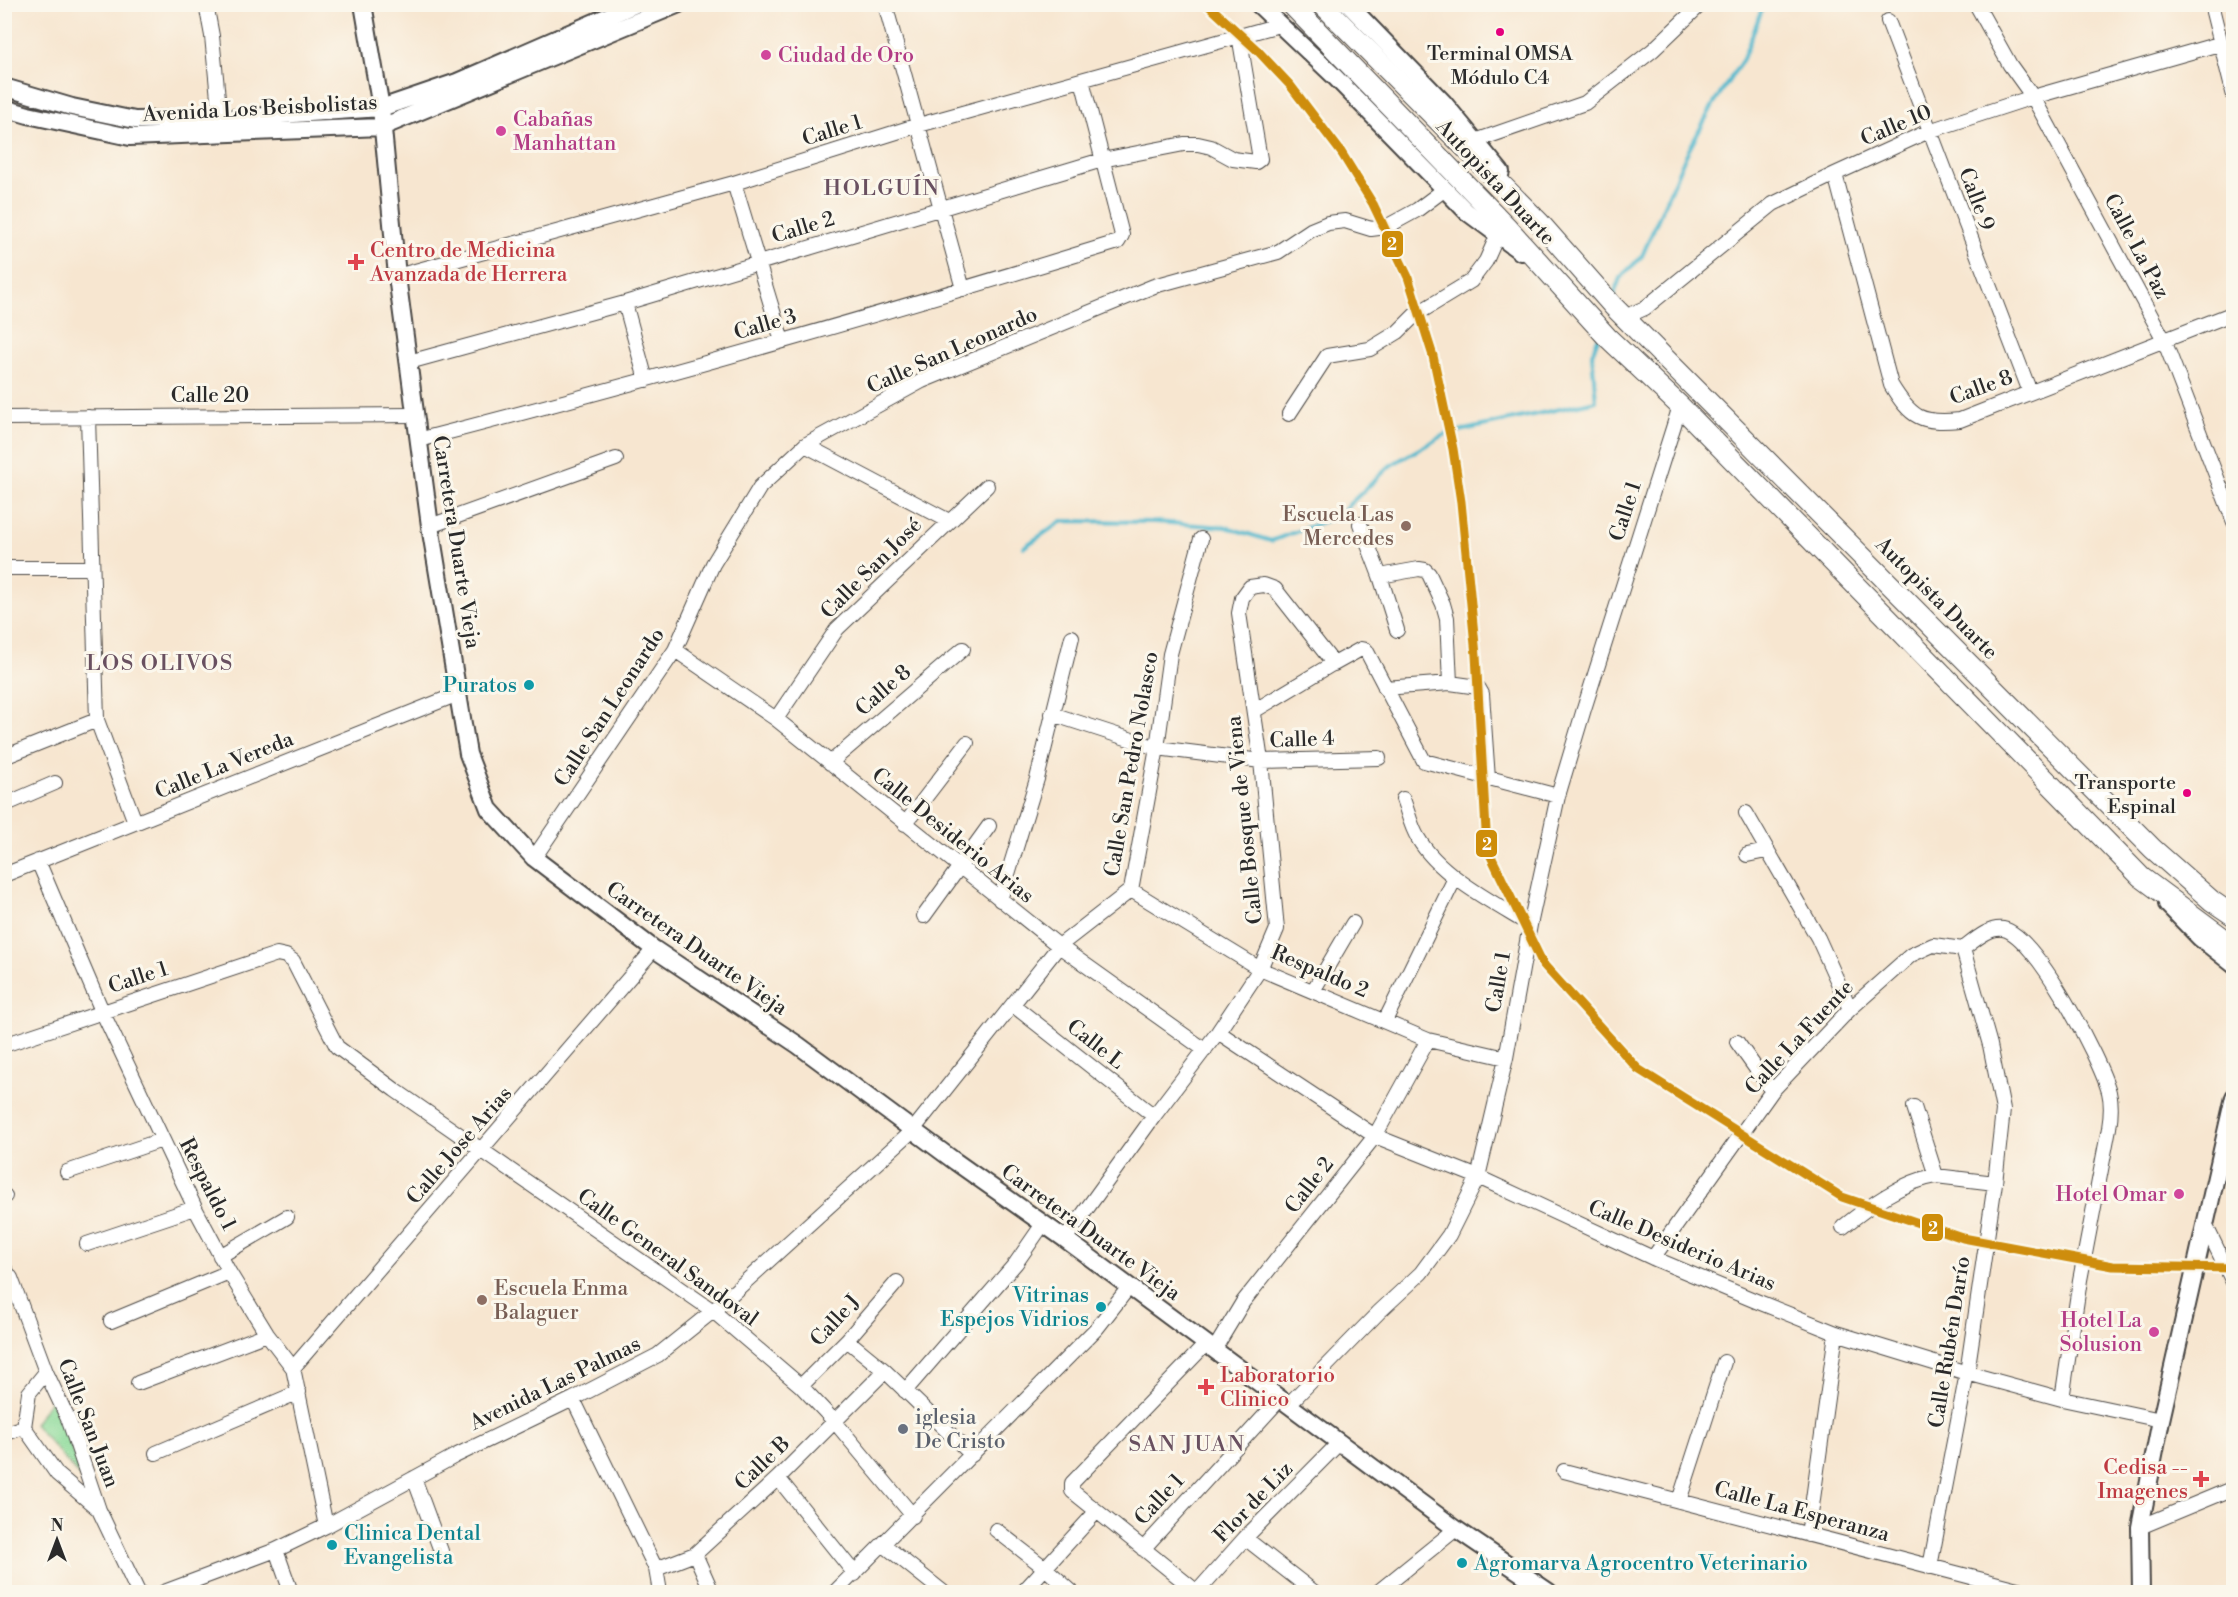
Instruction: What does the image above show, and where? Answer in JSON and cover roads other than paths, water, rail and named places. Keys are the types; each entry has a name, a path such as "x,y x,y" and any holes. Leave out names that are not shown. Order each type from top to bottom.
{"highway":[{"name":"Autopista Duarte","path":"1291,4 1507,227 1544,269"},
{"name":"Autopista Duarte","path":"1322,4 1540,223 1619,311 2153,849 2212,901 2234,916"},
{"path":"1544,269 1606,337 1680,406 2141,877 2234,946"}],"main road":[{"name":"Carretera Duarte Vieja","path":"363,4 381,108 398,276 430,526 468,754 489,809 534,858 654,949 798,1045 913,1131 1065,1239 1456,1529 1549,1593"},
{"name":"Avenida Los Beisbolistas","path":"4,87 72,107 135,120 220,119 381,108 457,81 636,4"},
{"name":"Avenida Los Beisbolistas","path":"4,108 28,116 130,137 382,127 679,4"},
{"name":"Autopista Duarte","path":"1258,4 1334,76 1467,212 1544,269"},
{"path":"1348,4 1444,103 1540,223"},
{"path":"2141,877 2200,938 2234,966"},
{"path":"2141,1593 2140,1527 2161,1420 2234,1097"}],"street":[{"path":"206,4 212,36 220,119"},
{"path":"885,4 963,289"},
{"path":"1475,141 1585,103 1653,50 1701,4"},
{"name":"Calle La Paz","path":"1976,4 2010,66 2032,97 2164,340 2234,522"},
{"path":"2211,4 2219,44 2234,96"},
{"name":"Calle 9","path":"1888,21 2030,392"},
{"name":"Calle 1","path":"398,276 734,183 919,125 1279,25"},
{"name":"Calle 2","path":"409,362 625,303 1102,160 1198,144 1211,147 1233,159 1258,161 1239,35"},
{"name":"Calle 10","path":"1619,311 1646,308 1773,204 1929,131 2032,97 2219,44"},
{"path":"1082,80 1102,160"},
{"name":"Calle 3","path":"418,441 646,380 1118,242 1122,235 1102,160"},
{"name":"Calle 8","path":"1835,174 1891,385 1904,405 1916,416 1938,422 1960,420 2234,313"},
{"path":"734,183 782,341"},
{"name":"Calle San Leonardo","path":"534,858 675,651 713,564 760,487 805,445 922,381 1154,286 1278,252 1311,230 1328,223 1345,221 1371,229 1386,228 1417,210 1445,189"},
{"path":"1289,414 1327,356 1370,349 1398,332 1415,315 1471,281 1486,261 1498,234"},
{"path":"625,303 646,380"},
{"name":"Calle 1","path":"1143,1549 1284,1402 1421,1273 1449,1236 1478,1178 1506,1058 1530,925 1558,796 1680,406"},
{"name":"Calle 20","path":"4,418 415,415"},
{"path":"88,417 97,720 135,822"},
{"path":"805,445 949,521"},
{"path":"430,526 616,459"},
{"name":"Calle San José","path":"776,719 837,629 987,486"},
{"path":"1360,524 1397,630"},
{"name":"Calle San Pedro Nolasco","path":"913,1131 1059,946 1131,890 1157,748 1170,654 1201,539"},
{"path":"4,568 92,568"},
{"path":"1380,576 1419,569 1429,574 1448,618 1450,683"},
{"name":"Calle Bosque de Viena","path":"1065,1239 1218,1032 1260,969 1277,929 1261,761 1239,613 1242,598 1250,587 1264,585 1275,589 1334,663"},
{"path":"1000,900 1037,779 1072,637"},
{"name":"Calle 8","path":"830,763 963,649"},
{"path":"1254,711 1334,663 1364,649 1424,761 1558,796"},
{"name":"Calle Desiderio Arias","path":"675,651 776,719 1059,946 1205,1050"},
{"path":"1384,688 1450,683 1478,687 1482,694 1488,778"},
{"name":"Calle La Vereda","path":"4,875 458,694"},
{"name":"Calle 4","path":"1052,714 1157,748 1261,761 1379,758"},
{"path":"4,757 97,720"},
{"path":"905,824 967,743"},
{"path":"4,805 55,783"},
{"path":"1403,800 1418,838 1455,878 1530,925"},
{"path":"1746,813 1818,938 1850,1009"},
{"path":"924,916 990,826"},
{"path":"1747,855 1766,851"},
{"name":"Respaldo 1","path":"38,861 102,1011 195,1208 229,1272 267,1334 293,1368 326,1526"},
{"path":"1385,1022 1455,878"},
{"name":"Respaldo 2","path":"1131,890 1260,969 1428,1040 1506,1058"},
{"path":"1313,991 1353,923"},
{"path":"1962,949 1992,929 2003,929 2014,933 2053,980 2086,1037 2110,1093 2109,1128 2080,1280 2062,1399"},
{"name":"Calle La Fuente","path":"1653,1258 1772,1091 1850,1009 1911,955 1933,945 1962,949"},
{"name":"Calle Jose Arias","path":"293,1368 654,949"},
{"name":"Calle Rubén Darío","path":"1929,1566 1967,1373 1995,1183 2003,1110 1990,1045 1962,949"},
{"name":"Calle 1","path":"4,1045 277,954 286,956"},
{"name":"Calle General Sandoval","path":"286,956 293,961 337,1047 395,1090 713,1311 801,1386 835,1422 912,1516"},
{"name":"Calle L","path":"1013,1005 1154,1116"},
{"name":"Calle Desiderio Arias","path":"1218,1032 1375,1136 1478,1178 1653,1258 1836,1333 2062,1399 2161,1420"},
{"name":"Calle 2","path":"1097,1511 1072,1491 1072,1483 1210,1347 1375,1136 1428,1040"},
{"path":"1737,1042 1772,1091"},
{"path":"1914,1107 1936,1176"},
{"name":"Avenida Las Palmas","path":"164,1593 276,1550 326,1526 454,1456 658,1355 713,1311 913,1131"},
{"path":"67,1172 162,1140"},
{"path":"1843,1227 1869,1207 1910,1184 1936,1176 1995,1183"},
{"path":"87,1244 195,1208"},
{"path":"220,1256 286,1217"},
{"path":"905,1391 1016,1263 1043,1224"},
{"path":"2205,1224 2234,1284"},
{"name":"Calle San Juan","path":"4,1268 11,1278 46,1372 69,1421 99,1510 138,1593"},
{"path":"111,1321 229,1272"},
{"name":"Calle J","path":"801,1386 847,1341 897,1282"},
{"path":"835,1593 1097,1328 1129,1287"},
{"path":"1808,1535 1836,1333"},
{"path":"138,1383 267,1334"},
{"path":"847,1341 885,1371 972,1455"},
{"path":"1679,1501 1724,1362"},
{"name":"Calle B","path":"656,1569 695,1554 778,1478 885,1371"},
{"path":"46,1372 29,1394 24,1427 57,1474 99,1510"},
{"path":"156,1453 299,1392"},
{"path":"573,1399 656,1569 660,1593"},
{"path":"4,1434 24,1427"},
{"name":"Flor de Liz","path":"1197,1593 1245,1538 1340,1442"},
{"name":"Calle La Esperanza","path":"1564,1471 2029,1593"},
{"path":"414,1478 441,1551"},
{"path":"778,1478 855,1574"},
{"path":"2140,1527 2234,1488"},
{"path":"1023,1593 1097,1511 1197,1593"},
{"path":"1378,1593 1456,1529"},
{"path":"996,1530 1045,1568 1072,1593"},
{"path":"1245,1538 1314,1593"},
{"path":"884,1545 943,1593"},
{"path":"276,1550 291,1593"},
{"path":"695,1554 712,1593"}],"waterway":[{"path":"1613,297 1620,278 1642,256 1684,159 1713,105 1743,59 1764,4"},
{"path":"1024,547 1062,521 1155,522 1226,527 1271,541 1336,517 1391,465 1446,434 1596,401 1592,354 1598,338"}],"metro line":[{"name":"2","path":"1207,4 1258,51 1290,85 1341,152 1373,204 1408,277 1433,356 1453,449 1461,502 1476,655 1487,848 1543,964 1638,1069 1842,1197 1963,1238 2113,1266 2234,1268"}],"place":[{"name":"Terminal OMSA Módulo C4","path":"1500,32"},
{"name":"Ciudad de Oro","path":"766,55"},
{"name":"Cabañas Manhattan","path":"501,131"},
{"name":"Centro de Medicina Avanzada de Herrera","path":"356,262"},
{"name":"Escuela Las Mercedes","path":"1406,526"},
{"name":"Puratos","path":"529,685"},
{"name":"Transporte Espinal","path":"2187,793"},
{"name":"Hotel Omar","path":"2179,1194"},
{"name":"Escuela Enma Balaguer","path":"482,1300"},
{"name":"Vitrinas Espejos Vidrios","path":"1101,1307"},
{"name":"Hotel La Solusion","path":"2154,1332"},
{"name":"Laboratorio Clinico","path":"1206,1387"},
{"name":"iglesia De Cristo","path":"903,1429"},
{"name":"Cedisa -- Imagenes","path":"2201,1479"},
{"name":"Clinica Dental Evangelista","path":"332,1545"},
{"name":"Agromarva Agrocentro Veterinario","path":"1462,1563"}],"district":[{"name":"HOLGUÍN","path":"882,187"},
{"name":"LOS OLIVOS","path":"160,662"},
{"name":"SAN JUAN","path":"1187,1443"}]}
